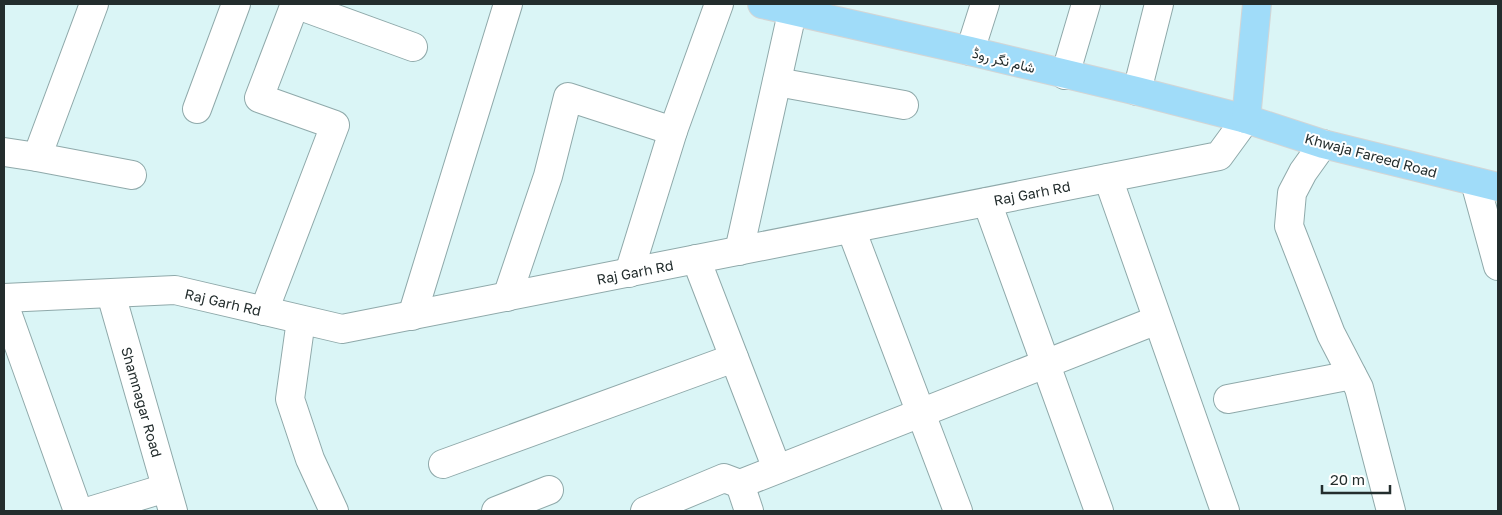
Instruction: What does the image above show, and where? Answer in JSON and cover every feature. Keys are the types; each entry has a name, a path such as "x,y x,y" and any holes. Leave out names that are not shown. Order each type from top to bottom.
{"main road":[{"name":"شام نگر روڈ","path":"762,4 794,8 1246,119"},
{"path":"1246,119 1257,4"},
{"name":"Khwaja Fareed Road","path":"1246,119 1323,144 1487,185"}],"street":[{"path":"37,157 94,4"},
{"path":"197,109 236,4"},
{"path":"264,311 335,125 259,98 295,4 413,47"},
{"path":"412,316 508,4"},
{"path":"629,273 673,131 719,4"},
{"path":"970,51 985,4"},
{"path":"1065,75 1086,4"},
{"path":"1138,91 1159,4"},
{"path":"740,251 794,8"},
{"path":"777,82 904,105"},
{"path":"507,297 548,176 568,97 673,131"},
{"name":"Raj Garh Rd","path":"4,298 174,290 342,329 1219,156 1246,119"},
{"path":"1323,144 1303,172 1292,193 1289,226 1331,334 1359,388 1391,511"},
{"path":"4,152 132,175"},
{"path":"1108,178 1224,511"},
{"path":"1487,185 1498,266"},
{"path":"987,202 1099,511"},
{"path":"851,229 958,511"},
{"path":"696,259 777,469"},
{"name":"Shamnagar Road","path":"111,294 170,500"},
{"path":"4,304 78,511"},
{"path":"301,320 290,399 310,459 334,511"},
{"path":"645,511 724,478 740,484 1157,320"},
{"path":"443,464 734,358"},
{"path":"1228,399 1352,375"},
{"path":"740,484 749,511"},
{"path":"496,511 549,490"},
{"path":"90,511 170,500"}]}
